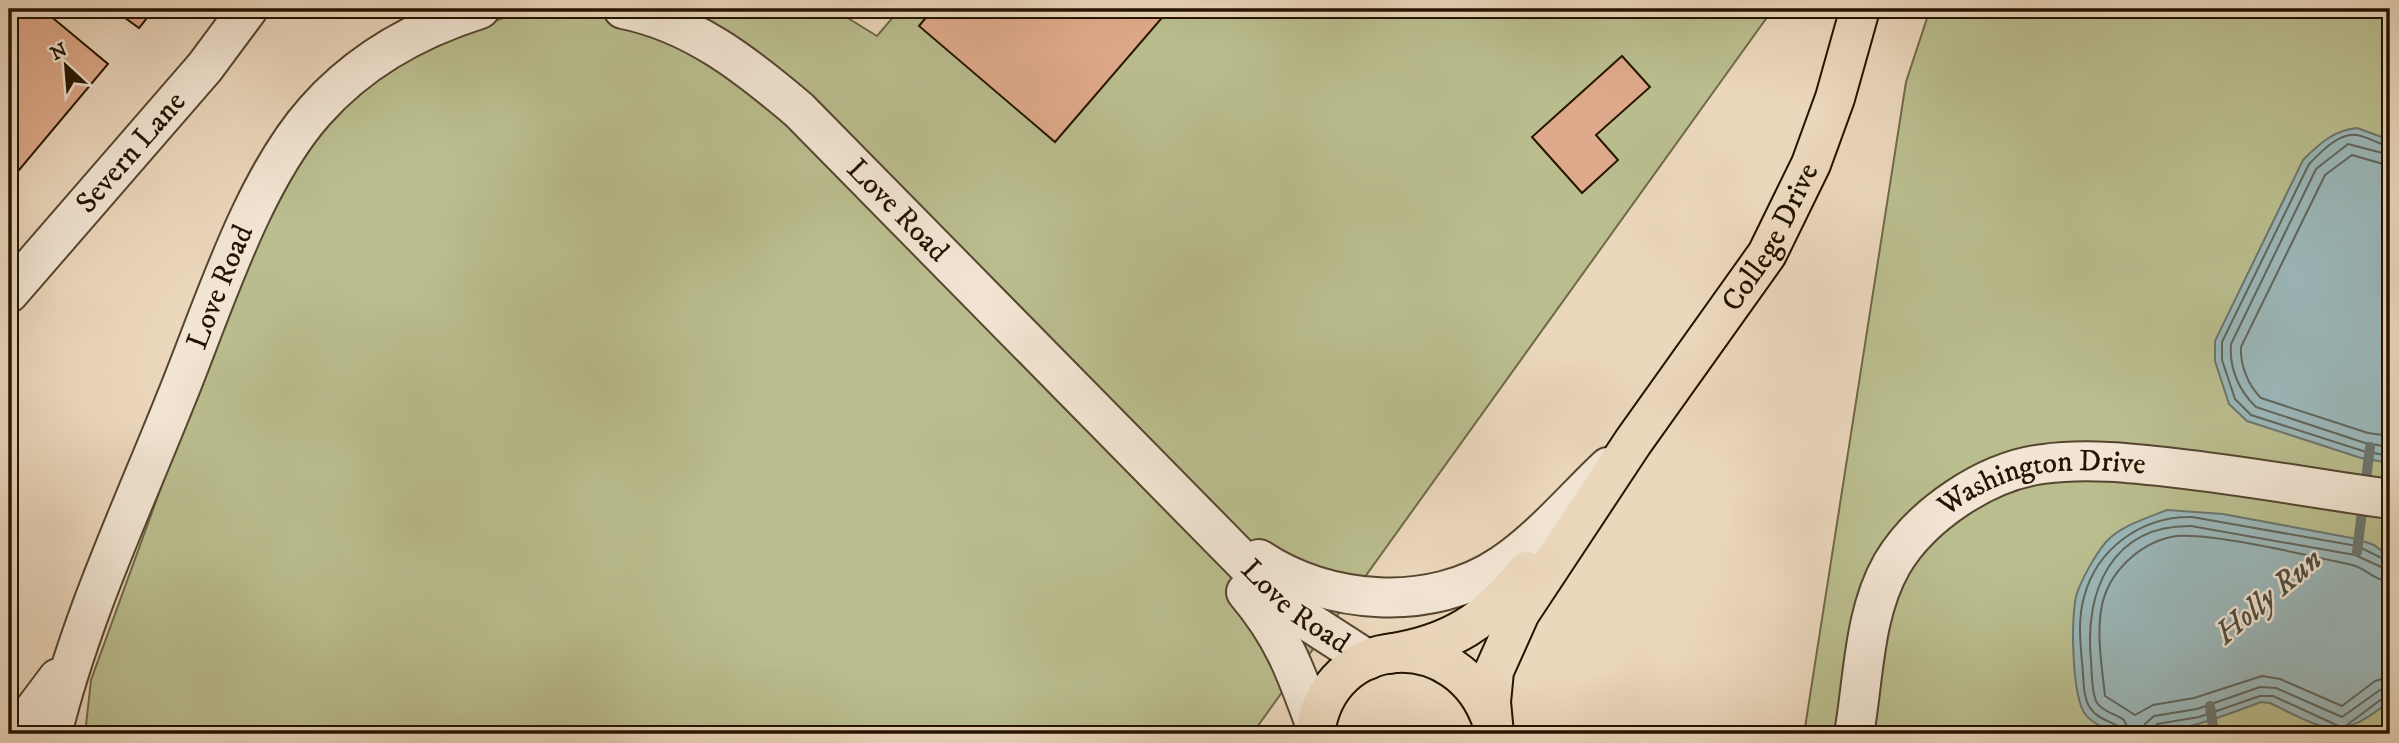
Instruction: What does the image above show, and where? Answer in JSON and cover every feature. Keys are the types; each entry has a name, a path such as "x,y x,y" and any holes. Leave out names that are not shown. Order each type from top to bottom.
{"main road":[{"name":"College Drive","path":"1494,734 1492,683 1502,651 1520,613 1633,442 1767,254 1811,164 1835,98 1860,9"},
{"name":"College Drive","path":"1378,657 1438,643 1468,628 1489,612 1509,593 1633,442"},
{"path":"1315,731 1333,688 1347,673 1378,657 1423,655 1441,660 1475,686 1486,704 1494,734"}],"street":[{"name":"Severn Lane","path":"9,293 205,67 248,9"},
{"name":"Love Road","path":"52,734 73,656 248,220 296,135 339,87 396,43 432,26 480,9"},
{"name":"Love Road","path":"623,9 663,20 712,42 768,83 799,110 1139,459 1292,611 1378,657"},
{"path":"1139,459 1242,549 1303,585 1332,593 1406,597 1471,582 1502,565 1633,442"},
{"name":"Love Road","path":"1139,459 1272,622 1299,681 1315,731"},
{"name":"Washington Drive","path":"1854,734 1869,626 1892,565 1909,541 1930,520 1989,481 2040,464 2125,463 2263,478 2388,499"},
{"name":"Love Road","path":"16,734 73,656"}],"path":[{"path":"2274,734 2306,734"}],"green space":[{"path":"516,9 833,9 877,36 900,9 1773,9 1252,734 85,734 91,680 230,298 263,224 317,131 386,69 440,38 516,14"},
{"path":"1930,9 2390,9 2390,734 1804,734 1906,82"}],"water":[{"path":"2357,128 2390,140 2390,463 2361,458 2247,421 2229,404 2215,361 2215,341 2303,160 2334,135"},
{"path":"2167,510 2223,514 2357,539 2374,545 2390,557 2390,701 2357,723 2332,728 2305,720 2270,703 2261,702 2193,726 2155,734 2118,733 2102,727 2088,717 2081,705 2075,674 2073,619 2077,593 2086,573 2112,536 2134,523"}],"building":[{"path":"13,9 42,9 108,64 9,182 9,14"},
{"path":"113,9 154,9 139,28"},
{"path":"933,9 1148,9 1161,19 1055,142 919,26"},
{"path":"1622,56 1650,87 1596,135 1618,160 1582,193 1532,137"}],"waterway":[{"name":"Holly Run","path":"2357,552 2370,447"},
{"name":"Holly Run","path":"2210,706 2214,734"}]}
